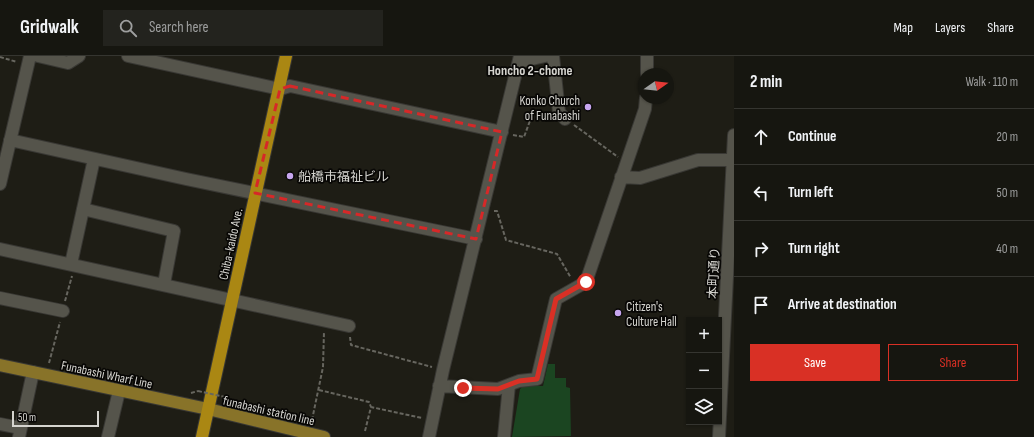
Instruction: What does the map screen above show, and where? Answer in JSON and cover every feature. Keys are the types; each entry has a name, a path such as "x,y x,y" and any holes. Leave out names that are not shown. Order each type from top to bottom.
{"highway":[{"name":"Chiba-kaido Ave.","path":"202,437 255,193 280,89 286,56"}],"main road":[{"name":"Funabashi Wharf Line","path":"0,365 208,409"},
{"name":"funabashi station line","path":"208,409 324,437"}],"street":[{"path":"0,184 30,56"},
{"path":"38,56 68,63 79,56"},
{"path":"128,56 280,89 290,86 502,132"},
{"path":"429,437 439,386 484,209 519,59 544,56"},
{"path":"553,56 562,116"},
{"path":"647,56 647,68"},
{"path":"439,386 498,389 519,381 537,379 556,299 586,282 645,104"},
{"name":"本町通り","path":"719,437 731,254 734,135"},
{"path":"10,140 476,239"},
{"path":"71,264 94,159"},
{"path":"621,177 640,178 698,160 733,160"},
{"path":"83,209 174,231 164,284"},
{"path":"0,249 233,299 349,326"},
{"path":"0,298 63,311"},
{"path":"0,424 20,433 33,372"},
{"path":"504,437 510,385"},
{"path":"108,437 119,391"}],"path":[{"path":"0,57 18,62"},
{"path":"502,132 524,137 531,118 562,116 626,163"},
{"path":"484,209 497,211 506,240 557,254 570,276 574,289"},
{"path":"312,420 325,353 323,320"},
{"path":"349,326 351,345 443,370"},
{"path":"319,390 369,402 371,407 365,431"},
{"path":"198,391 225,397"},
{"path":"371,407 432,420"}],"highlighted area":[{"path":"290,86 502,132 476,239 255,193 280,89"}],"green space":[{"path":"548,364 555,364 555,378 566,378 566,387 570,388 571,436 512,437 520,389 523,386 543,386"}],"place":[{"name":"Konko Church of Funabashi","path":"588,107"},
{"name":"船橋市福祉ビル","path":"290,176"},
{"name":"Citizen's Culture Hall","path":"618,313"}],"district":[{"name":"Honcho 2-chome","path":"530,70"}],"route":[{"path":"463,388 498,389 519,381 537,379 556,299 586,282"}]}
